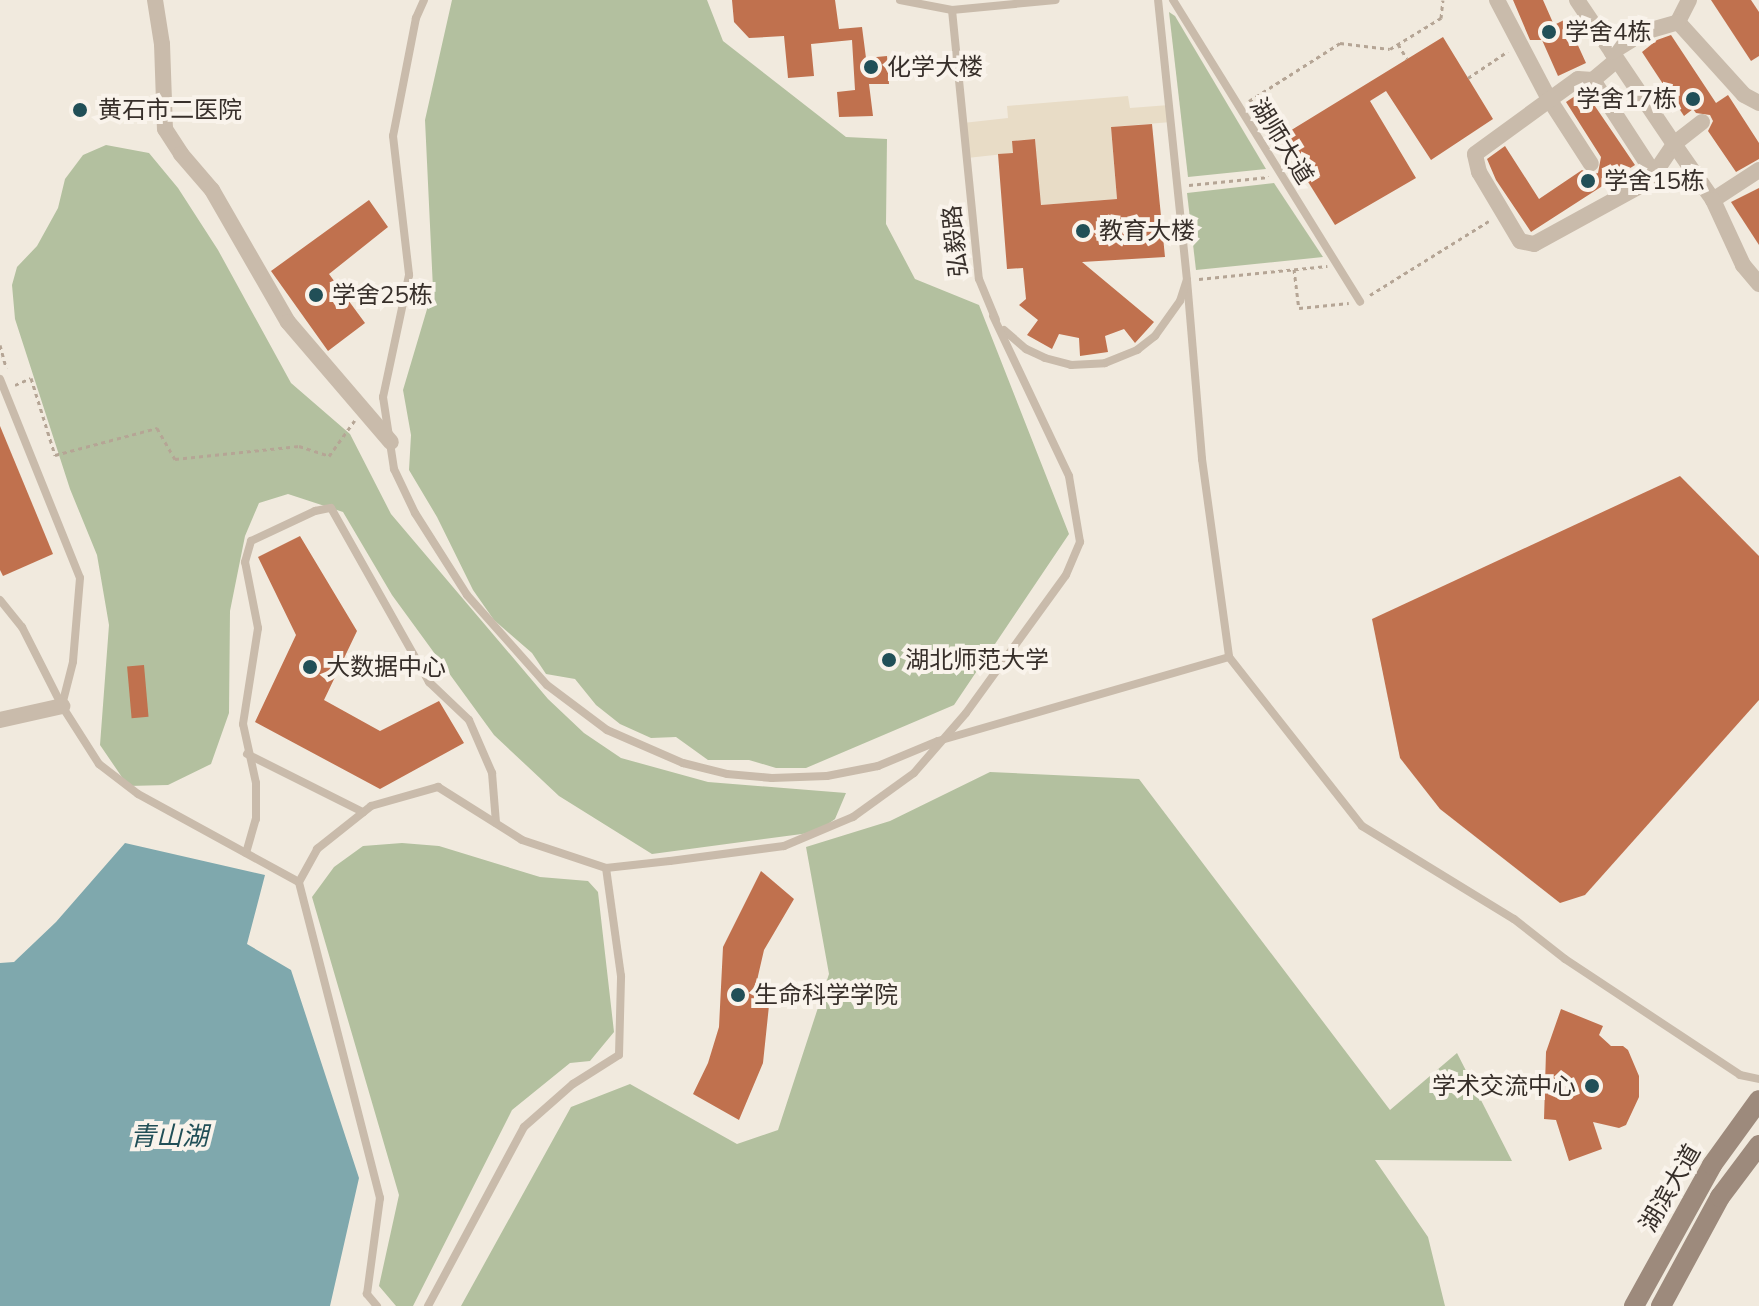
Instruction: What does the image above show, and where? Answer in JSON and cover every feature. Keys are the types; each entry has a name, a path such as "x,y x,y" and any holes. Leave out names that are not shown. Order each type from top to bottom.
{"main road":[{"name":"湖滨大道","path":"1634,1306 1698,1186 1759,1100"},
{"path":"1661,1306 1720,1197 1759,1145"}],"street":[{"path":"155,0 162,44 165,129 181,154 212,190 288,322 391,442"},
{"path":"1497,0 1549,99 1591,164"},
{"path":"1577,0 1713,200 1743,265 1759,284"},
{"path":"1593,80 1614,56 1644,32 1678,22 1689,0"},
{"path":"1678,22 1744,95 1759,103"},
{"path":"1593,80 1578,79 1475,154 1479,172 1520,241 1534,244 1649,181 1674,144 1702,122"},
{"path":"1593,80 1654,174"},
{"path":"1713,200 1759,170"},
{"path":"0,720 62,706"}],"lane":[{"path":"424,0 416,18 393,136 409,275 383,397 394,469 415,513 467,595 547,685 607,730 683,763 727,774 772,778 827,776 878,766 938,741 1229,657"},
{"path":"900,0 952,10 1056,0"},
{"path":"1158,0 1202,459 1229,657 1362,826 1514,919 1565,959 1740,1075 1759,1079"},
{"name":"湖师大道","path":"1173,0 1360,302"},
{"name":"弘毅路","path":"952,10 979,279 993,316 1008,336 1045,358 1071,365 1105,363 1137,350 1167,324 1187,280"},
{"path":"361,1306 367,1294 380,1198 299,882 317,849 371,806 438,787 522,840 606,868 784,846 853,817 914,773 938,741 966,713 1066,575 1080,542 1069,476 993,316"},
{"path":"3,376 80,578 73,662 62,706"},
{"path":"246,853 256,819 256,783 247,754 243,724 258,628 245,562 251,541 315,511 331,508 429,682 469,720 492,773 496,823"},
{"path":"0,600 22,627 62,706 99,764 138,794 299,882"},
{"path":"247,754 363,812"},
{"path":"428,1306 524,1127 573,1084 619,1055 621,976 606,868"},
{"path":"367,1294 377,1306"}],"path":[{"path":"1239,108 1340,43 1390,49 1441,18 1443,0"},
{"path":"1398,44 1407,59"},
{"path":"1468,78 1496,59"},
{"path":"1177,186 1280,176"},
{"path":"1294,269 1299,308 1360,302 1476,229"},
{"path":"1187,280 1335,265"},
{"path":"0,345 3,376"},
{"path":"10,386 31,378 55,455 157,428 175,459 299,446 329,456 362,409"}],"green space":[{"path":"452,0 707,0 723,41 846,137 887,139 886,224 915,279 979,305 1069,534 954,705 806,768 776,768 749,760 708,760 676,737 651,738 620,724 596,705 575,679 546,674 532,653 494,620 473,590 437,517 409,470 411,435 403,390 433,289 425,120"},
{"path":"1169,12 1175,16 1266,169 1188,177"},
{"path":"106,145 149,153 178,188 218,250 291,383 350,434 391,514 548,699 584,733 621,758 708,782 846,793 835,819 817,832 652,854 559,796 494,735 392,595 343,512 288,494 259,503 245,536 230,611 229,713 211,764 168,785 128,786 100,745 109,625 97,555 70,489 15,319 12,285 17,267 37,246 58,208 65,179 83,155"},
{"path":"1274,183 1323,257 1196,270 1187,193"},
{"path":"990,772 1139,779 1390,1110 1457,1053 1512,1161 1375,1160 1428,1237 1445,1306 461,1306 571,1107 630,1084 737,1144 778,1130 829,974 806,847 890,821"},
{"path":"402,843 439,846 540,877 588,881 598,892 614,1032 590,1061 570,1063 512,1110 413,1306 396,1306 379,1286 399,1195 312,897 334,867 363,846"}],"shaded area":[{"path":"1128,96 1130,108 1169,105 1171,122 1111,127 1117,199 1041,205 1035,139 1013,141 1013,153 967,158 963,123 1008,118 1007,106"}],"water":[{"name":"青山湖","path":"125,843 265,875 247,944 291,970 359,1178 330,1306 0,1306 0,963 14,962 56,922"}],"building":[{"name":"化学大楼","path":"732,0 835,0 839,29 862,27 866,58 887,56 889,84 869,84 873,116 839,117 837,92 855,90 852,40 811,44 814,76 788,78 784,36 749,38 734,22"},
{"name":"学舍4栋","path":"1513,0 1543,0 1554,25 1566,19 1586,63 1558,76 1542,40 1530,40"},
{"path":"1711,0 1751,0 1759,12 1759,56 1751,61"},
{"name":"学舍17栋","path":"1671,35 1716,103 1728,95 1759,143 1759,159 1736,172 1708,131 1713,121 1710,115 1696,113 1693,109 1684,116 1642,52 1657,40"},
{"path":"1443,37 1493,119 1431,160 1386,91 1370,101 1416,178 1335,225 1280,137"},
{"path":"1584,90 1635,165 1531,232 1496,180 1487,159 1505,146 1539,199 1582,170 1591,175 1598,173 1601,157 1566,102"},
{"name":"教育大楼","path":"1152,124 1165,257 1082,262 1154,322 1135,343 1124,329 1105,336 1108,352 1080,356 1079,338 1059,334 1052,349 1027,335 1038,320 1019,305 1026,299 1023,268 1007,269 998,154 1013,153 1012,141 1035,139 1041,205 1117,199 1111,127"},
{"path":"1759,188 1759,245 1731,202"},
{"name":"学舍25栋","path":"369,200 388,227 329,274 365,323 328,351 271,271"},
{"path":"0,426 53,554 3,576 0,570"},
{"path":"1680,476 1759,556 1759,700 1585,895 1560,903 1440,809 1400,758 1372,619"},
{"name":"大数据中心","path":"300,536 357,631 324,700 380,731 439,701 464,743 380,789 255,722 296,635 258,557"},
{"path":"144,665 149,717 132,718 127,666"},
{"name":"生命科学学院","path":"761,871 794,899 764,950 754,997 770,996 763,1063 739,1120 693,1094 708,1063 719,1027 723,947"},
{"name":"学术交流中心","path":"1561,1009 1603,1026 1599,1035 1611,1046 1623,1046 1628,1050 1639,1076 1639,1097 1626,1125 1619,1128 1593,1122 1602,1149 1569,1161 1556,1120 1544,1119 1546,1052"}],"place":[{"name":"学舍4栋","path":"1549,32"},
{"name":"化学大楼","path":"871,67"},
{"name":"学舍17栋","path":"1693,99"},
{"name":"黄石市二医院","path":"80,110"},
{"name":"学舍15栋","path":"1588,181"},
{"name":"教育大楼","path":"1083,231"},
{"name":"学舍25栋","path":"316,295"},
{"name":"湖北师范大学","path":"889,660"},
{"name":"大数据中心","path":"310,667"},
{"name":"生命科学学院","path":"738,995"},
{"name":"学术交流中心","path":"1592,1086"}]}
